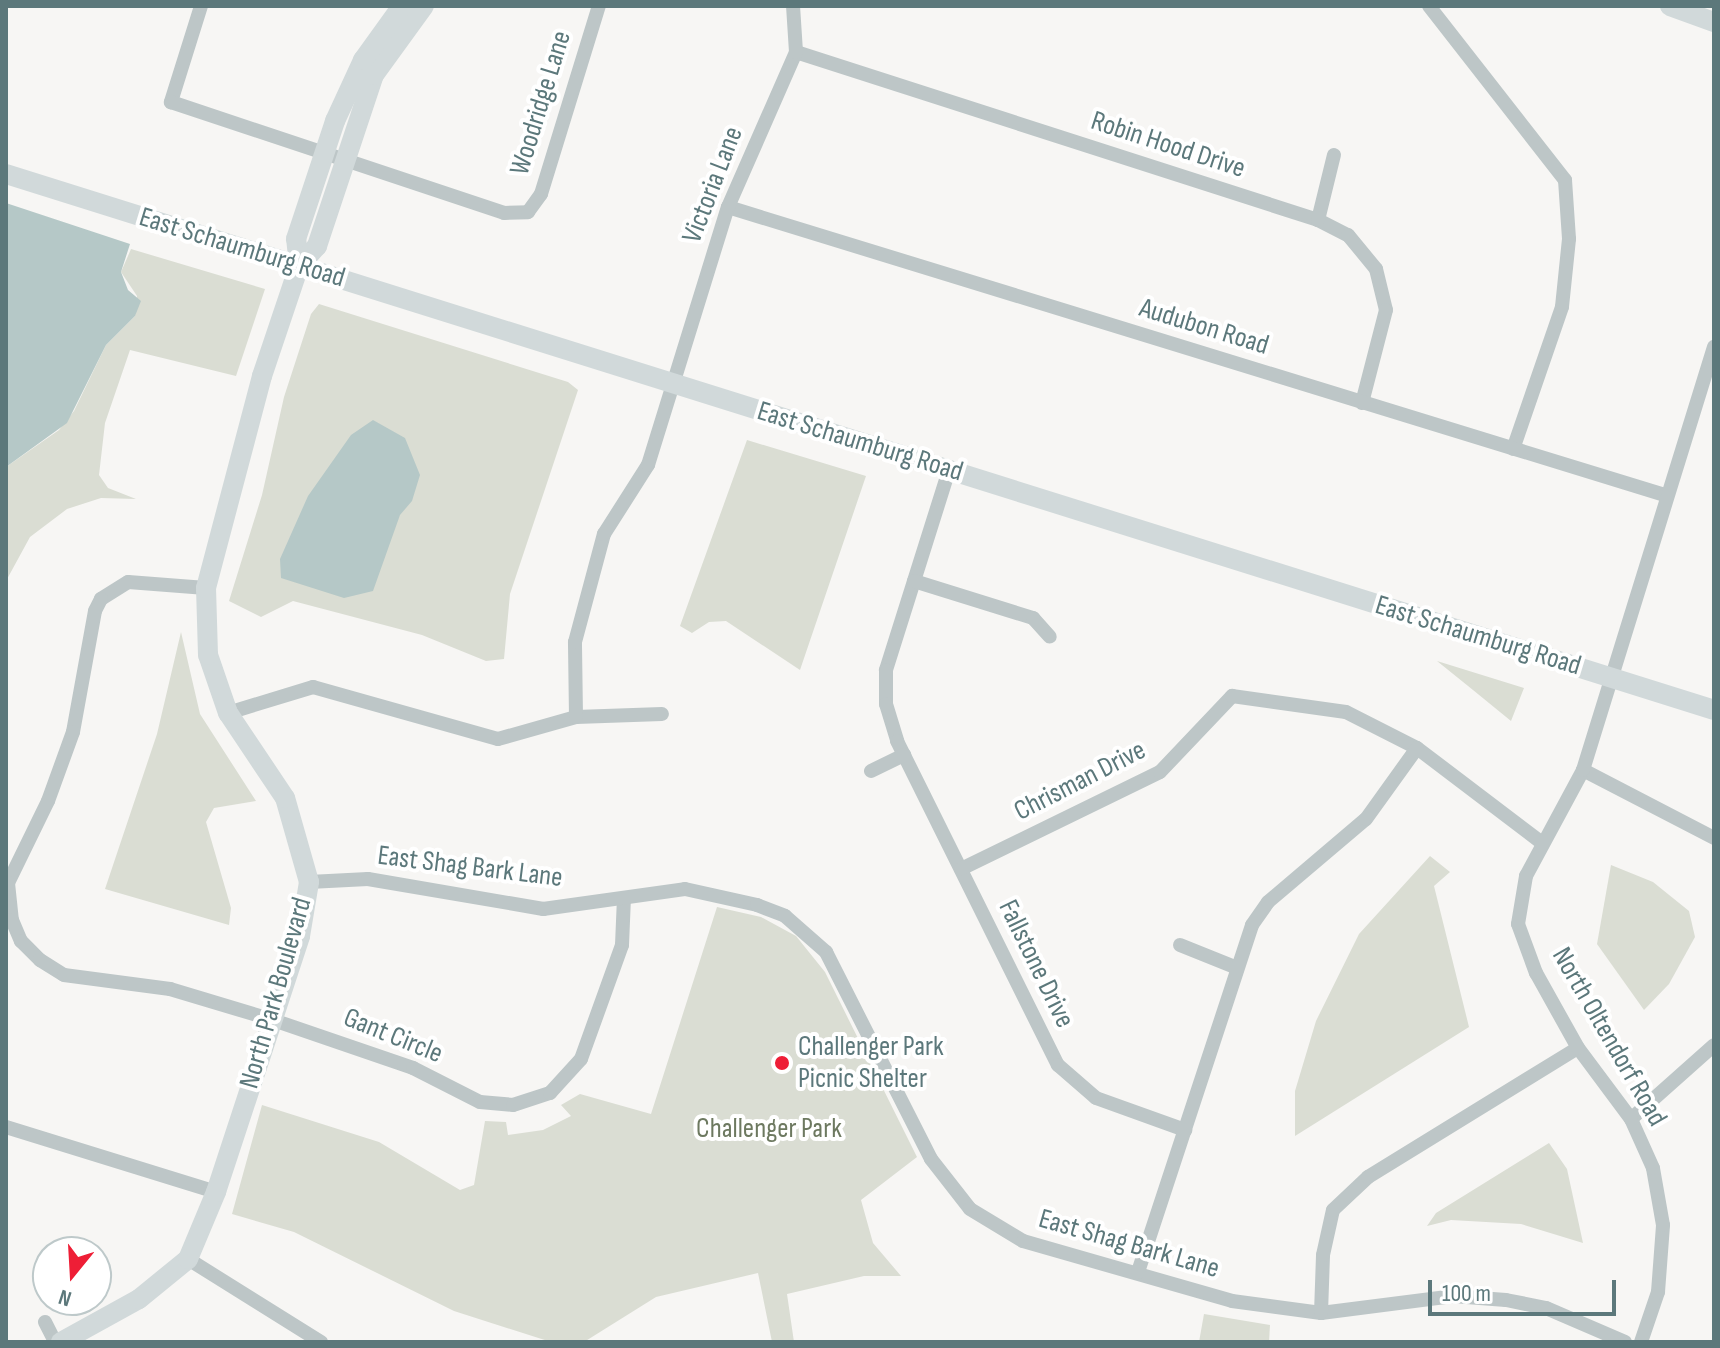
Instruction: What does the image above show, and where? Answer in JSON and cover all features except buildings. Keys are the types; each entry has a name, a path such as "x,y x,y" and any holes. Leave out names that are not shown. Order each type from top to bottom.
{"main road":[{"path":"335,156 363,60 402,6"},
{"path":"335,156 374,75 424,6"},
{"path":"1670,6 1714,22"},
{"name":"North Park Boulevard","path":"58,1342 139,1299 188,1259 216,1192 270,1019 300,936 309,882 285,798 228,713 208,655 206,588 262,376 299,266 296,239 335,156"},
{"name":"East Schaumburg Road","path":"6,174 1714,710"}],"street":[{"path":"201,6 171,102 335,156"},
{"name":"Woodridge Lane","path":"335,156 504,213 528,212 541,194 599,6"},
{"name":"Victoria Lane","path":"576,717 575,642 604,534 648,465 728,207 796,52 793,6"},
{"path":"1429,6 1565,180 1569,239 1562,307 1513,449"},
{"name":"Robin Hood Drive","path":"796,52 1318,220 1359,245 1376,269 1384,294 1385,327 1362,403"},
{"path":"1318,220 1334,155"},
{"name":"Audubon Road","path":"728,207 1665,495"},
{"name":"North Oltendorf Road","path":"1641,1342 1658,1292 1663,1225 1653,1168 1631,1119 1578,1048 1536,973 1518,924 1526,876 1541,842 1583,770 1665,495 1714,347"},
{"name":"Fallstone Drive","path":"949,470 886,670 886,704 904,755 1058,1065 1096,1098 1185,1130"},
{"path":"914,581 1033,618 1050,637"},
{"name":"Gant Circle","path":"206,588 128,582 101,599 89,632 73,732 48,801 8,883 12,937 40,960 64,975 170,989 270,1019 413,1068 480,1102 535,1102 574,1072 590,1040 622,945 624,898"},
{"path":"228,713 313,687 498,739 576,717 662,714"},
{"name":"Chrisman Drive","path":"961,869 1160,772 1206,729 1232,696 1346,712 1417,748 1541,842"},
{"path":"1138,1272 1235,967 1268,902 1366,819 1417,748"},
{"path":"871,771 904,755"},
{"path":"1583,770 1714,838"},
{"name":"East Shag Bark Lane","path":"309,882 368,879 543,909 685,889 785,916 826,952 931,1159 970,1209 1023,1241 1232,1301 1321,1313 1453,1296 1506,1300 1546,1308 1625,1342"},
{"path":"1180,945 1235,967"},
{"path":"1631,1119 1714,1045"},
{"path":"1321,1313 1323,1255 1333,1210 1368,1177 1578,1048"},
{"path":"6,1127 216,1192"},
{"path":"188,1259 321,1342"},
{"name":"North Park Boulevard","path":"45,1322 58,1342"}],"green space":[{"path":"131,249 265,289 236,376 130,350 105,423 99,475 108,488 136,499 101,498 67,509 30,537 6,581 6,467 59,430 74,411 106,345 135,316 137,296 121,272"},
{"path":"319,304 568,382 578,390 510,594 504,659 486,661 422,635 293,601 261,617 229,601 262,495 284,397 311,314"},
{"path":"747,440 866,476 800,670 726,621 709,622 692,633 680,626"},
{"path":"181,632 200,714 256,801 214,808 206,822 231,908 229,925 105,889 157,734"},
{"path":"1437,661 1524,688 1511,721 1473,690"},
{"path":"1430,856 1450,872 1434,886 1469,1027 1295,1136 1295,1091 1316,1021 1359,934"},
{"path":"1611,865 1653,882 1689,911 1695,937 1669,984 1644,1010 1597,944"},
{"name":"Challenger Park","path":"717,907 761,917 796,936 825,972 917,1157 861,1200 873,1243 901,1276 864,1276 787,1294 794,1342 772,1342 758,1273 656,1297 584,1342 551,1342 454,1311 294,1232 232,1214 262,1105 379,1142 460,1190 474,1185 485,1121 506,1122 508,1135 543,1130 571,1116 561,1105 580,1094 651,1114"},
{"path":"1549,1143 1567,1169 1583,1243 1521,1224 1451,1220 1427,1226 1436,1213"},
{"path":"1204,1314 1270,1325 1269,1342 1199,1342"}],"shaded area":[{"path":"6,203 130,244 121,272 128,290 141,301 135,316 106,345 67,423 6,467"},
{"path":"373,420 405,438 420,475 412,501 400,515 373,591 344,598 281,578 280,559 308,496 351,435"}],"place":[{"name":"Challenger Park Picnic Shelter","path":"782,1063"}]}
